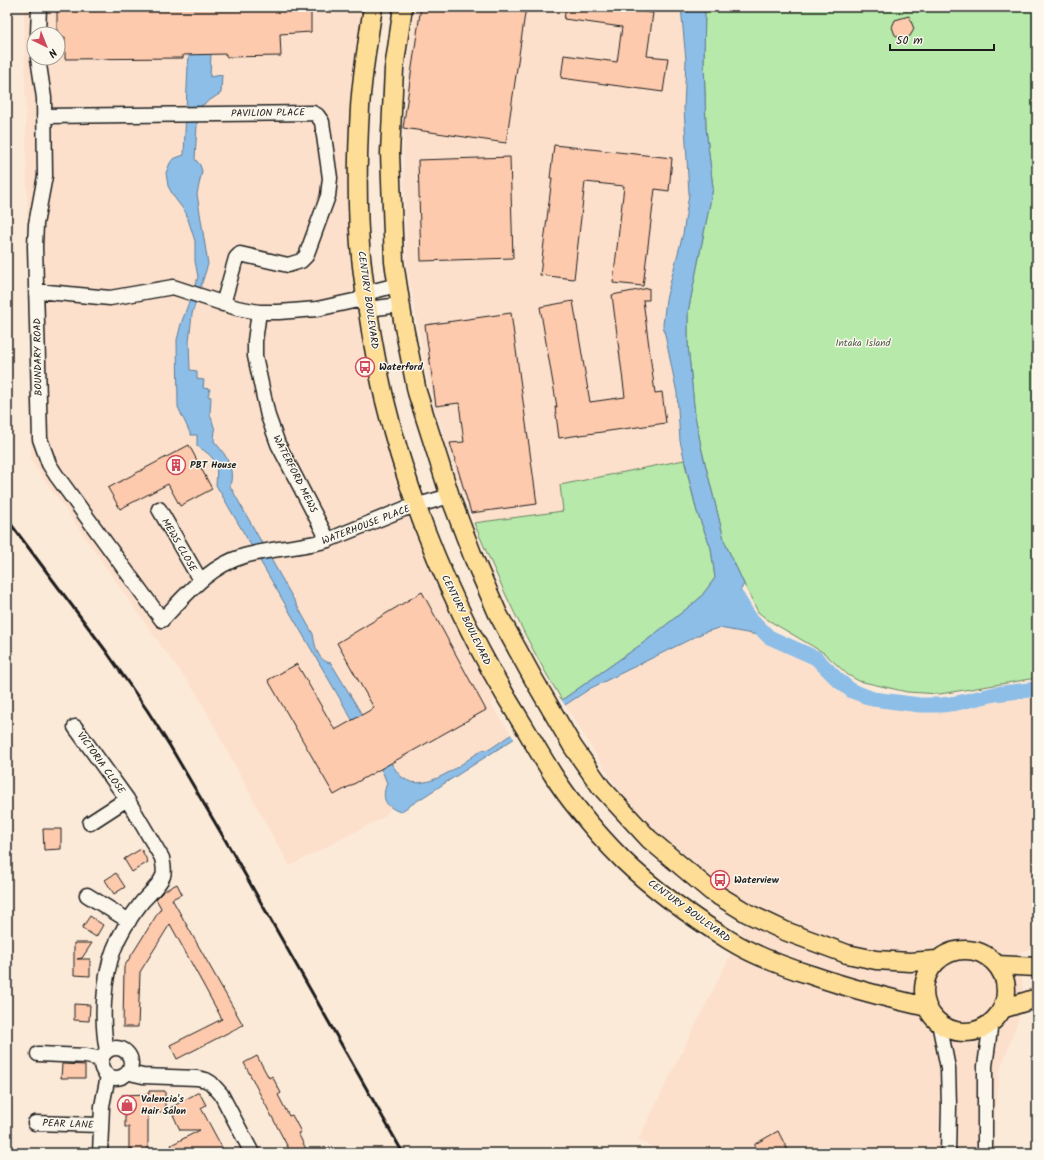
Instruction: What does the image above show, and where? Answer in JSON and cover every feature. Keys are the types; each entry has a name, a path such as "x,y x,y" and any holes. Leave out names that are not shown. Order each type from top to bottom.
{"main road":[{"name":"CENTURY BOULEVARD","path":"373,7 360,105 357,188 364,301 385,399 416,506 443,573 469,629 504,696 575,806 624,861 670,900 732,942 771,962 866,993 927,1007"},
{"path":"403,7 394,69 390,153 394,262 400,305 417,392 450,496 474,559 498,614 533,678 573,747 601,787 649,839 712,891 747,913 785,931 846,954 876,960 910,962 937,960"},
{"path":"996,1016 1005,1000 1006,986 997,965 985,955 968,950 951,952 937,960 928,972 924,994 927,1007 932,1016 939,1023 951,1030 966,1032 980,1029 996,1016 1037,998"},
{"path":"997,965 1037,967"}],"street":[{"path":"38,26 39,7"},
{"name":"BOUNDARY ROAD","path":"39,66 43,87 45,176 36,224 40,439 49,464 56,475 162,620"},
{"name":"PAVILION PLACE","path":"44,116 313,112 317,115 322,122 330,178 328,196 306,256 301,261 288,265 240,254 236,258 223,304"},
{"path":"364,301 397,285"},
{"path":"37,291 110,298 167,287 179,288 223,304 259,312 317,309 364,301 400,305"},
{"name":"WATERFORD MEWS","path":"259,312 255,341 255,356 272,428 278,444 328,540"},
{"name":"WATERHOUSE PLACE","path":"162,620 200,580 230,561 251,554 328,540 416,506 450,496"},
{"name":"MEWS CLOSE","path":"159,509 200,580"},
{"name":"VICTORIA CLOSE","path":"75,727 127,799 162,858 164,865 164,874 160,883 140,904 129,921"},
{"name":"VICTORIA CLOSE","path":"90,823 127,799"},
{"path":"38,1054 86,1056 104,1055 113,1048 120,1049 126,1052 130,1061 128,1071 119,1078 113,1078 108,1076 102,1068 104,1055 104,1021 107,972 114,948 129,921 87,895"},
{"path":"985,1153 985,1066 996,1016"},
{"path":"939,1023 948,1068 950,1106 948,1153"},
{"path":"128,1071 143,1076 197,1078 211,1083 221,1094 252,1153"},
{"path":"100,1153 100,1125 103,1097 108,1076"},
{"name":"PEAR LANE","path":"35,1123 100,1125"}],"shaded area":[{"path":"24,7 367,7 355,104 380,400 500,698 491,704 511,734 490,749 482,750 440,778 427,782 414,782 403,778 387,783 385,801 391,808 384,817 290,866 268,828 197,694 159,643 31,461"},
{"path":"415,7 681,7 686,60 684,108 689,194 683,233 666,299 663,325 677,393 680,442 687,473 562,700 544,671 511,606 487,552 461,491 429,389 407,267 403,153 407,69"},
{"path":"719,628 769,637 816,658 838,680 852,691 873,699 920,705 942,705 995,694 1037,689 1037,947 1020,952 1024,1004 1000,1071 991,1153 665,1153 638,1140 727,962 751,906 717,885 646,825 611,779 565,705 591,688 705,632"}],"green space":[{"name":"Intaka Island","path":"705,7 1037,7 1037,678 940,694 907,692 859,681 848,675 824,653 768,620 758,612 744,584 725,543 702,451 695,416 688,345 688,312 713,188 706,128 704,59"},
{"path":"684,460 697,512 711,548 715,578 700,598 646,641 562,700 537,657 515,613 474,523 563,511 560,485"}],"water":[{"path":"195,7 213,7 210,77 222,75 221,93 198,108 195,159 200,165 202,171 197,194 208,264 192,314 189,342 190,370 197,371 197,379 204,380 203,388 210,389 208,396 211,397 210,414 215,430 214,441 226,456 230,467 230,486 313,634 320,656 326,662 331,663 399,774 403,778 412,782 422,782 433,780 444,775 482,750 490,749 562,700 646,641 700,598 715,578 711,548 697,512 680,441 677,393 663,325 666,299 683,234 689,194 684,108 686,60 681,7 705,7 704,59 706,128 713,188 688,312 688,345 695,416 702,451 725,543 744,584 737,597 749,617 769,637 719,628 705,632 591,688 400,812 388,804 384,793 387,783 383,773 216,485 217,471 214,461 208,454 197,446 197,435 191,435 178,407 177,340 181,324 198,277 195,261 195,241 186,213 168,186 166,173 173,159 184,155 188,65"}],"pier":[{"path":"561,699 566,707 515,740 510,733"}],"building":[{"path":"57,7 311,7 311,32 280,34 281,56 226,57 226,54 183,55 183,58 66,59 66,26 57,26"},
{"path":"421,7 526,7 506,143 403,128"},
{"path":"566,7 639,7 639,11 653,13 647,56 668,58 663,92 561,78 564,55 617,62 622,27 564,19"},
{"path":"909,16 914,29 910,36 903,39 895,35 892,27 895,20"},
{"path":"554,145 672,158 669,191 655,189 643,286 613,283 624,186 585,182 574,279 540,275 552,178 550,178"},
{"path":"510,157 513,258 421,261 418,160"},
{"path":"649,288 649,300 643,300 655,393 662,392 666,423 559,438 555,407 557,407 540,307 573,301 590,402 625,397 612,295"},
{"path":"511,313 537,504 471,513 450,443 464,442 459,403 436,406 425,325"},
{"name":"PBT House","path":"189,445 212,489 180,506 168,484 120,509 108,488"},
{"path":"422,592 486,710 334,795 268,680 297,664 335,730 374,708 337,643"},
{"path":"43,829 61,829 61,849 44,850"},
{"path":"141,849 148,862 132,872 124,859"},
{"path":"116,873 125,887 114,894 105,880"},
{"path":"177,884 182,894 172,899 243,1025 177,1059 170,1045 222,1019 170,924 140,972 138,1027 123,1027 124,967 161,908 156,899 164,891"},
{"path":"90,916 103,925 96,937 82,928"},
{"path":"74,943 92,943 82,958 77,959 90,959 90,976 74,975"},
{"path":"74,1004 90,1005 89,1021 74,1020"},
{"path":"257,1056 269,1078 272,1076 281,1093 278,1095 289,1116 292,1115 301,1132 298,1133 308,1153 291,1153 261,1096 244,1063"},
{"path":"62,1064 85,1065 85,1078 61,1078"},
{"path":"149,1091 165,1091 165,1112 148,1112 148,1153 133,1153 133,1148 129,1149 129,1127 125,1127 125,1111 122,1111 122,1095 149,1094"},
{"path":"199,1092 206,1105 201,1108 225,1153 174,1153 171,1145 200,1130 180,1130 170,1108"},
{"path":"778,1131 789,1153 755,1153 755,1144"}],"waterway":[{"path":"737,597 749,617 769,637 816,658 838,680 852,691 873,699 920,705 942,705 995,694 1037,689"}],"railway":[{"path":"7,519 106,651 170,746 234,855 403,1153"}],"place":[{"name":"Waterford","path":"365,367"},
{"name":"PBT House","path":"176,465"},
{"name":"Waterview","path":"720,880"},
{"name":"Valencia's Hair Salon","path":"127,1105"}]}
